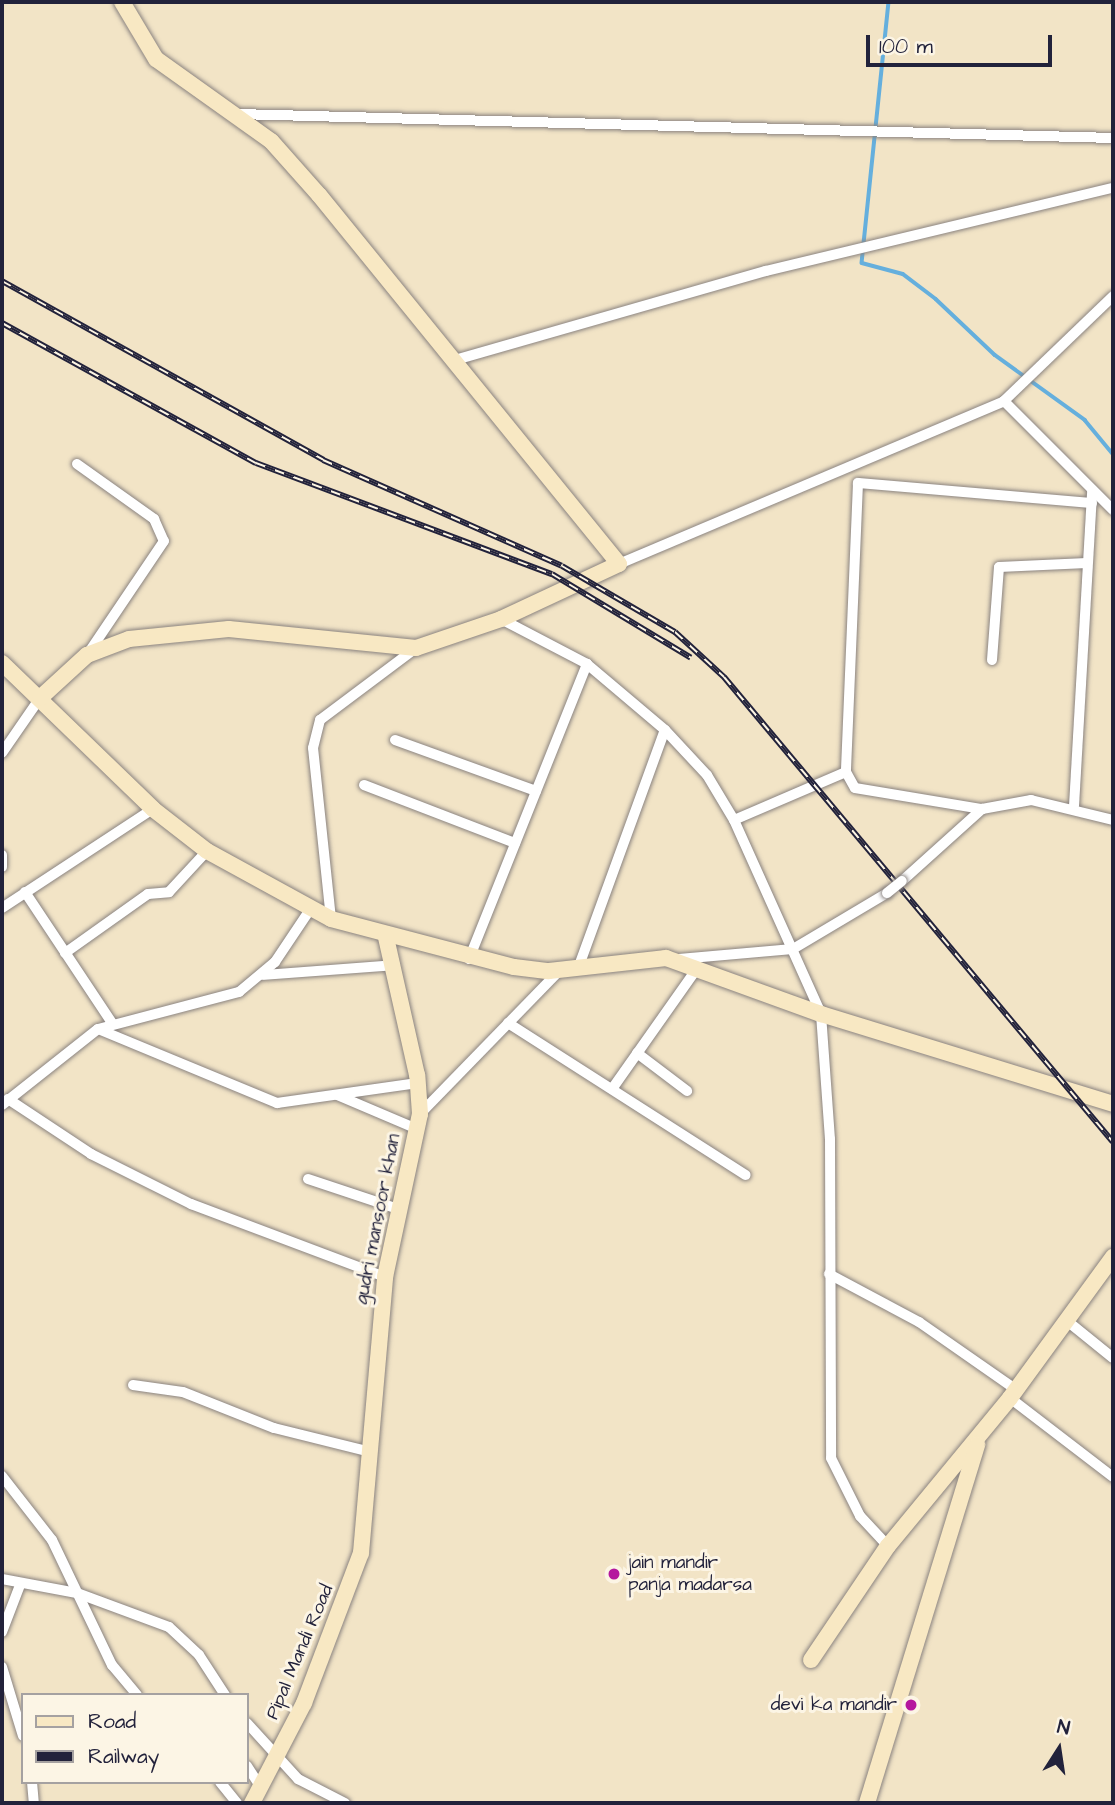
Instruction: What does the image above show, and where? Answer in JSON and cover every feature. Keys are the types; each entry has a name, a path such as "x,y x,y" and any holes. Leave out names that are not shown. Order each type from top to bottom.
{"street":[{"path":"122,2 156,59 238,114 319,195 620,564"},
{"path":"238,114 1113,138"},
{"path":"455,360 766,271 1113,188"},
{"path":"331,919 313,748 320,720 416,648 500,619 844,466 1004,401 1031,378 1113,296"},
{"path":"1004,401 1113,510"},
{"path":"2,753 40,698 87,655 164,541 154,519 77,464"},
{"path":"844,466 858,483 846,772 855,788 982,808 1031,800 1074,806 1113,820"},
{"path":"858,483 1092,503"},
{"path":"1074,806 1093,491"},
{"path":"992,660 999,567 1087,563"},
{"path":"500,619 587,664 665,730 707,775 734,820 821,1014 830,1120 831,1458 860,1516 888,1546"},
{"path":"87,655 187,629 416,648"},
{"path":"2,663 153,809 207,851 331,919 469,959 549,971 572,965 793,949 887,893 982,808"},
{"path":"469,959 587,664"},
{"path":"337,1095 418,1122 508,1023 572,965 665,730"},
{"path":"395,740 536,791"},
{"path":"734,820 846,772"},
{"path":"364,785 515,844"},
{"path":"2,908 153,809"},
{"path":"65,953 148,894 169,892 207,851"},
{"path":"2,855 2,867"},
{"path":"25,892 112,1023"},
{"path":"312,908 263,975 224,999 112,1023 97,1029 5,1102 91,1154 191,1204 385,1277"},
{"name":"gudri mansoor khan","path":"361,1553 367,1451 385,1277 418,1122 418,1083 395,965 386,937"},
{"path":"666,958 821,1014 1113,1104"},
{"path":"263,975 395,965"},
{"path":"612,1089 696,970"},
{"path":"508,1023 746,1175"},
{"path":"97,1029 258,1099 290,1103 418,1083"},
{"path":"637,1054 687,1091"},
{"path":"308,1179 398,1209"},
{"path":"811,1660 888,1546 980,1436 1113,1257"},
{"path":"829,1274 919,1322 1113,1477"},
{"path":"1066,1320 1113,1358"},
{"path":"133,1385 183,1392 274,1428 367,1451"},
{"path":"867,1803 980,1436"},
{"path":"2,1476 52,1540 112,1665 135,1693"},
{"name":"Pipal Mandi Road","path":"252,1803 304,1703 361,1553"},
{"path":"2,1579 20,1585 77,1593 169,1627 199,1655 224,1693"},
{"path":"2,1632 20,1585"},
{"path":"2,1667 21,1729"},
{"path":"248,1724 275,1758 314,1790 345,1803"},
{"path":"248,1768 260,1786"},
{"path":"32,1784 34,1803"},
{"path":"222,1784 237,1803"}],"waterway":[{"path":"889,2 862,263 903,274 936,299 995,355 1085,420 1113,454"}],"railway":[{"path":"2,281 323,460 562,566 675,632 724,677 1113,1142"},
{"path":"2,323 256,463 552,574 691,658"}],"place":[{"name":"jain mandir panja madarsa","path":"614,1574"},
{"name":"devi ka mandir","path":"911,1705"}]}
